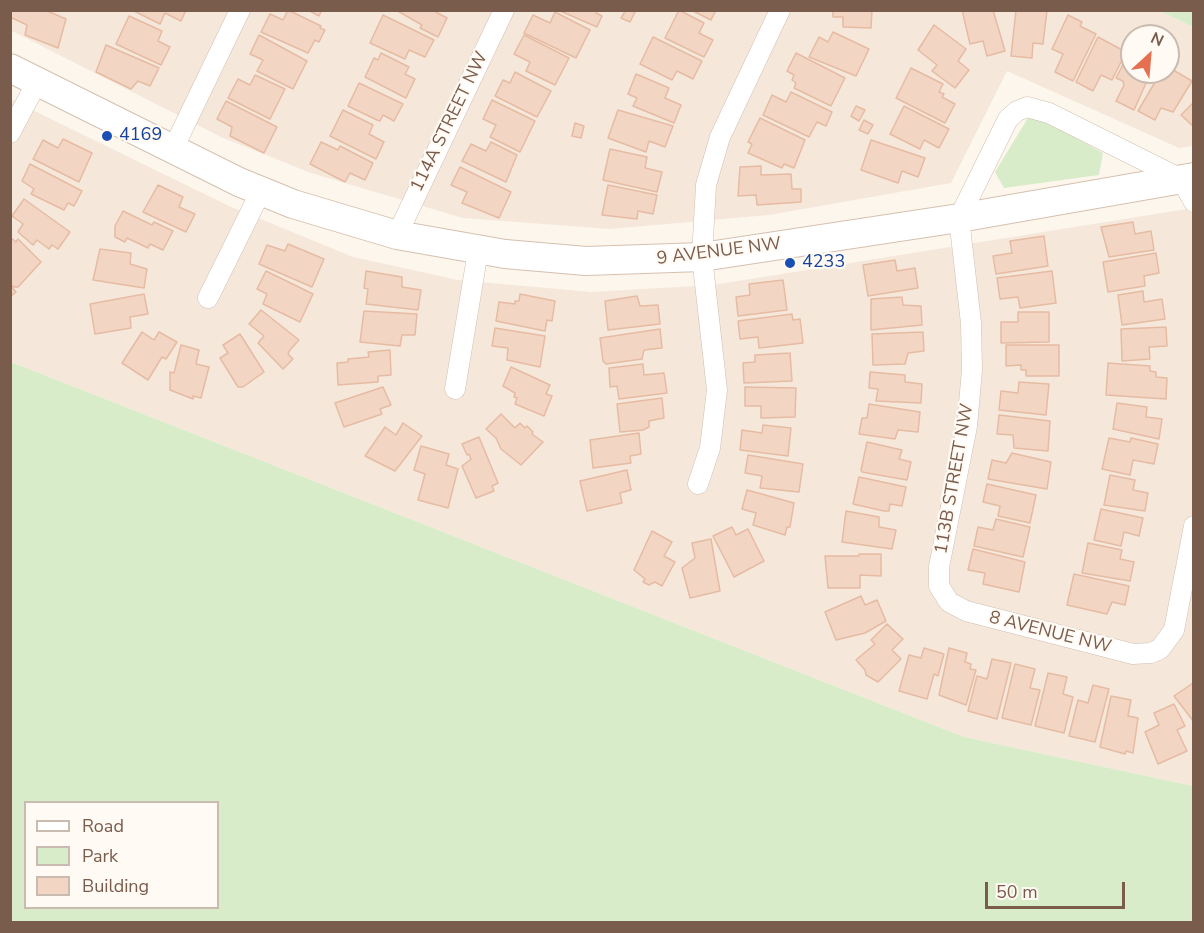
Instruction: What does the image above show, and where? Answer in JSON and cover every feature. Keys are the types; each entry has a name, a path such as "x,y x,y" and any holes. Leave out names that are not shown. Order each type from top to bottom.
{"street":[{"path":"173,150 240,10"},
{"name":"114A STREET NW","path":"397,235 504,10"},
{"path":"698,483 710,448 717,390 702,257 705,196 715,149 780,10"},
{"name":"9 AVENUE NW","path":"10,68 173,150 261,191 328,216 397,235 478,251 586,261 702,257 1189,186"},
{"path":"10,133 37,82"},
{"name":"9 AVENUE NW","path":"959,218 1008,119 1027,107 1049,113 1189,186"},
{"path":"208,298 261,191"},
{"name":"113B STREET NW","path":"944,596 938,579 939,567 963,452 972,370 971,323 959,218"},
{"path":"455,389 478,251"},
{"name":"8 AVENUE NW","path":"944,596 966,611 1142,655 1160,649 1174,630 1194,526"}],"shaded area":[{"path":"10,11 1160,11 1193,27 1193,146 1179,148 1007,71 951,183 769,215 610,229 463,218 311,173 221,137 12,31"},
{"path":"10,99 229,206 353,257 458,280 591,292 713,285 1193,208 1193,786 964,737 11,362"}],"green space":[{"path":"1160,11 1193,11 1193,27"},
{"path":"1031,113 1103,153 1099,175 1004,188 995,172"},
{"path":"11,362 964,737 1193,786 1193,922 11,922"}],"building":[{"path":"12,10 45,10 66,19 58,48 25,35 27,25 10,17"},
{"path":"132,10 186,10 181,21 165,13 160,24"},
{"path":"288,10 325,30 319,42 315,40 308,53 261,32 270,14 283,20"},
{"path":"308,10 322,10 319,16"},
{"path":"396,10 432,10 447,18 438,37 420,28 422,25"},
{"path":"558,10 597,10 596,13 602,16 597,27"},
{"path":"626,10 635,12 630,22 621,18"},
{"path":"679,10 704,23 699,33 713,40 704,57 665,38"},
{"path":"691,10 716,10 711,20"},
{"path":"833,10 872,10 871,28 843,27 843,17 833,17"},
{"path":"962,10 993,10 1005,51 987,56 983,41 970,44"},
{"path":"1016,10 1047,10 1043,44 1033,43 1032,58 1011,56"},
{"path":"555,12 590,30 576,58 524,33 533,15 550,23"},
{"path":"383,15 434,40 425,57 409,50 405,59 370,43"},
{"path":"1068,15 1082,22 1080,26 1096,34 1073,81 1055,72 1063,54 1052,49"},
{"path":"129,16 162,31 158,41 170,47 161,65 116,44"},
{"path":"934,25 966,49 958,61 969,70 955,88 932,71 937,65 918,50"},
{"path":"833,32 869,49 856,76 809,57 819,37 828,42"},
{"path":"259,35 307,61 293,89 257,71 263,60 250,54"},
{"path":"524,35 569,58 555,85 526,71 530,62 514,54"},
{"path":"653,37 702,61 693,79 677,71 672,80 640,64"},
{"path":"1098,37 1120,49 1120,64 1112,80 1101,75 1093,91 1076,82"},
{"path":"106,45 159,68 150,86 138,81 131,89 96,72"},
{"path":"381,53 409,67 405,74 415,79 406,98 365,77 374,58 378,60"},
{"path":"796,53 845,78 831,106 794,88 796,83 792,80 794,75 787,71"},
{"path":"911,68 943,84 939,92 944,94 942,97 955,104 945,123 896,98"},
{"path":"515,72 551,91 537,117 495,96 503,80 510,83"},
{"path":"636,74 669,88 665,98 681,105 674,123 633,106 637,98 628,94"},
{"path":"1180,74 1192,81 1173,112 1161,108 1155,120 1138,111 1154,84 1180,84"},
{"path":"255,75 285,89 270,119 228,98 238,79 250,85"},
{"path":"359,83 403,104 394,121 383,115 380,121 348,106"},
{"path":"1146,84 1134,110 1116,101 1124,85"},
{"path":"791,92 832,112 826,126 817,122 809,137 763,115 772,95 786,102"},
{"path":"492,100 535,121 520,152 490,137 496,125 483,119"},
{"path":"226,101 277,127 264,153 230,136 232,127 217,119"},
{"path":"1194,102 1194,127 1181,115"},
{"path":"856,106 865,110 859,121 851,116"},
{"path":"904,106 949,129 939,148 924,140 920,149 890,134"},
{"path":"343,110 373,125 369,134 384,142 376,159 330,136"},
{"path":"618,110 673,126 665,147 649,141 646,152 608,138"},
{"path":"760,118 805,140 794,168 784,164 782,168 748,153 752,144 748,142"},
{"path":"864,120 873,125 868,134 859,130"},
{"path":"575,123 584,126 581,138 572,136"},
{"path":"63,139 92,153 79,182 33,159 43,140 58,148"},
{"path":"871,140 925,158 918,177 902,171 898,183 861,170"},
{"path":"321,142 338,150 340,146 373,163 365,180 350,173 345,182 310,164"},
{"path":"491,142 517,155 506,182 462,161 471,144 486,151"},
{"path":"610,149 647,157 645,168 662,172 657,192 603,180"},
{"path":"30,164 82,191 74,206 68,203 64,210 31,194 34,189 22,181"},
{"path":"761,166 761,175 791,174 792,189 801,189 801,202 757,205 756,195 738,196 740,167"},
{"path":"460,167 511,192 499,218 462,203 467,192 451,185"},
{"path":"158,185 183,197 179,207 195,214 186,232 143,212"},
{"path":"608,185 657,195 653,214 638,211 637,219 602,215"},
{"path":"24,199 70,232 58,249 52,245 49,249 37,240 33,245 18,232 23,224 12,216"},
{"path":"123,211 152,225 154,222 173,231 163,250 150,244 148,248 127,238 125,242 115,237 115,226"},
{"path":"1133,222 1135,234 1151,231 1154,250 1109,257 1101,227"},
{"path":"1044,236 1048,266 996,274 993,256 1012,253 1010,241"},
{"path":"10,237 16,242 18,239 41,262 18,287 10,284"},
{"path":"288,244 324,259 312,287 259,264 267,245 285,251"},
{"path":"100,249 131,253 130,264 147,269 144,288 93,280"},
{"path":"1156,253 1159,273 1144,276 1145,286 1108,292 1103,262"},
{"path":"895,260 897,271 915,268 918,288 868,296 863,265"},
{"path":"266,271 313,294 300,322 263,304 267,294 257,289"},
{"path":"366,271 402,277 402,287 421,290 418,310 366,304 368,289 364,288"},
{"path":"1052,271 1056,303 1020,308 1018,297 1000,299 997,278"},
{"path":"783,280 787,310 738,316 736,297 750,295 749,284"},
{"path":"10,285 16,292 10,297"},
{"path":"1143,291 1144,302 1162,299 1165,319 1122,325 1118,295"},
{"path":"144,294 148,314 130,317 131,328 95,334 90,304"},
{"path":"520,294 555,301 552,321 547,320 545,331 496,321 499,302 515,304 515,301 519,301"},
{"path":"637,296 640,306 658,305 660,324 608,330 605,301"},
{"path":"902,297 903,305 921,306 922,325 871,330 871,299"},
{"path":"261,310 299,340 288,354 293,359 283,369 258,343 264,336 249,324"},
{"path":"364,311 417,314 415,335 402,335 400,346 360,342"},
{"path":"1018,312 1049,312 1049,342 1001,343 1001,322 1018,322"},
{"path":"792,314 793,320 800,319 803,343 759,348 758,337 740,339 738,321"},
{"path":"1166,327 1167,346 1149,347 1150,359 1122,361 1121,329"},
{"path":"495,328 545,336 540,367 507,360 508,348 492,346"},
{"path":"660,329 662,348 644,350 642,359 606,364 603,361 600,338"},
{"path":"142,332 154,340 159,332 177,342 166,359 162,357 148,380 122,363"},
{"path":"923,332 924,351 908,353 905,364 873,365 872,334"},
{"path":"240,334 264,372 243,387 238,387 220,358 228,353 223,345"},
{"path":"181,345 199,350 196,364 209,367 201,398 193,396 193,399 170,390 170,372 174,373"},
{"path":"1006,345 1059,345 1059,376 1026,376 1026,370 1021,370 1021,365 1006,366"},
{"path":"390,350 391,375 378,376 378,382 338,385 337,363 348,362 348,359 369,357 368,352"},
{"path":"790,353 792,381 744,383 743,363 755,362 755,355"},
{"path":"1108,363 1150,366 1150,371 1156,372 1156,377 1167,378 1166,399 1106,395"},
{"path":"643,364 644,375 664,373 667,393 619,399 617,386 610,387 609,368"},
{"path":"511,367 550,385 546,394 552,396 544,416 515,404 517,398 514,397 515,393 503,386"},
{"path":"870,372 905,375 905,382 922,384 921,403 876,401 878,389 869,388"},
{"path":"1019,382 1049,384 1046,415 999,410 1001,391 1018,393"},
{"path":"383,387 391,405 380,409 382,414 344,427 335,403"},
{"path":"745,387 796,388 795,417 761,418 761,406 745,406"},
{"path":"662,398 664,418 649,421 649,427 643,430 620,432 617,404"},
{"path":"1117,403 1147,407 1146,417 1162,419 1159,439 1113,429"},
{"path":"869,404 920,412 918,432 898,430 895,439 859,434 862,418 867,418"},
{"path":"501,414 515,428 520,423 525,428 527,426 533,432 532,434 543,442 521,465 501,449 496,438 486,429"},
{"path":"999,415 1050,421 1048,451 1014,448 1013,435 997,434"},
{"path":"403,423 422,436 395,471 365,456 385,427 396,435"},
{"path":"763,425 791,428 788,456 740,450 742,430 762,433"},
{"path":"639,433 641,454 630,456 631,463 593,468 590,440"},
{"path":"479,437 498,483 492,486 494,491 476,498 462,466 471,459 462,444"},
{"path":"1109,438 1130,442 1131,438 1158,444 1154,464 1133,460 1130,475 1102,469"},
{"path":"867,442 902,450 899,459 911,462 907,480 862,472"},
{"path":"421,446 449,454 446,465 458,469 448,508 418,500 425,474 414,470"},
{"path":"1012,453 1051,462 1047,489 988,479 992,460 1006,463"},
{"path":"748,455 803,464 799,492 760,488 762,476 745,473"},
{"path":"627,470 631,490 620,493 622,503 587,511 580,481"},
{"path":"1110,475 1135,480 1133,490 1148,493 1145,511 1104,505"},
{"path":"859,477 906,487 902,506 890,504 889,511 884,511 853,504"},
{"path":"987,484 1036,495 1030,523 998,516 1000,506 983,502"},
{"path":"747,490 794,503 790,527 787,527 785,535 753,525 756,513 742,509"},
{"path":"1101,509 1143,518 1139,536 1124,532 1121,546 1094,540"},
{"path":"846,511 879,517 879,527 896,530 892,549 842,542"},
{"path":"996,519 1030,527 1023,557 974,546 978,527 993,530"},
{"path":"732,527 736,535 748,529 764,561 734,577 713,536"},
{"path":"652,531 672,542 664,556 675,562 662,586 655,582 649,585 643,582 645,579 634,570"},
{"path":"711,539 720,591 690,598 682,568 695,558 692,543"},
{"path":"1088,543 1122,550 1120,559 1134,562 1130,581 1082,573"},
{"path":"973,549 1025,562 1019,592 983,584 985,573 968,570"},
{"path":"859,554 881,554 881,576 860,575 860,588 828,588 825,556 859,556"},
{"path":"1074,574 1129,586 1125,605 1112,602 1107,614 1067,605"},
{"path":"861,596 865,605 877,600 886,621 865,633 836,640 825,612"},
{"path":"887,624 903,639 892,650 901,659 878,682 866,675 865,670 856,660 875,644 871,640"},
{"path":"924,648 944,654 938,676 934,674 927,699 899,691 909,655 921,658"},
{"path":"949,648 967,653 965,662 971,664 970,669 976,670 966,705 939,695"},
{"path":"992,659 1011,663 997,719 968,711 977,676 987,679"},
{"path":"1015,664 1035,669 1030,688 1040,690 1031,725 1002,718"},
{"path":"1048,673 1067,677 1063,694 1073,697 1064,733 1035,726"},
{"path":"1194,684 1194,722 1174,696"},
{"path":"1093,685 1109,689 1095,742 1069,736 1078,700 1088,703"},
{"path":"1111,696 1131,700 1128,716 1138,718 1133,753 1126,751 1125,754 1100,747"},
{"path":"1174,704 1185,726 1177,730 1187,751 1158,764 1145,732 1159,725 1154,713"}],"place":[{"name":"4169","path":"107,136"},
{"name":"4233","path":"790,263"}]}
